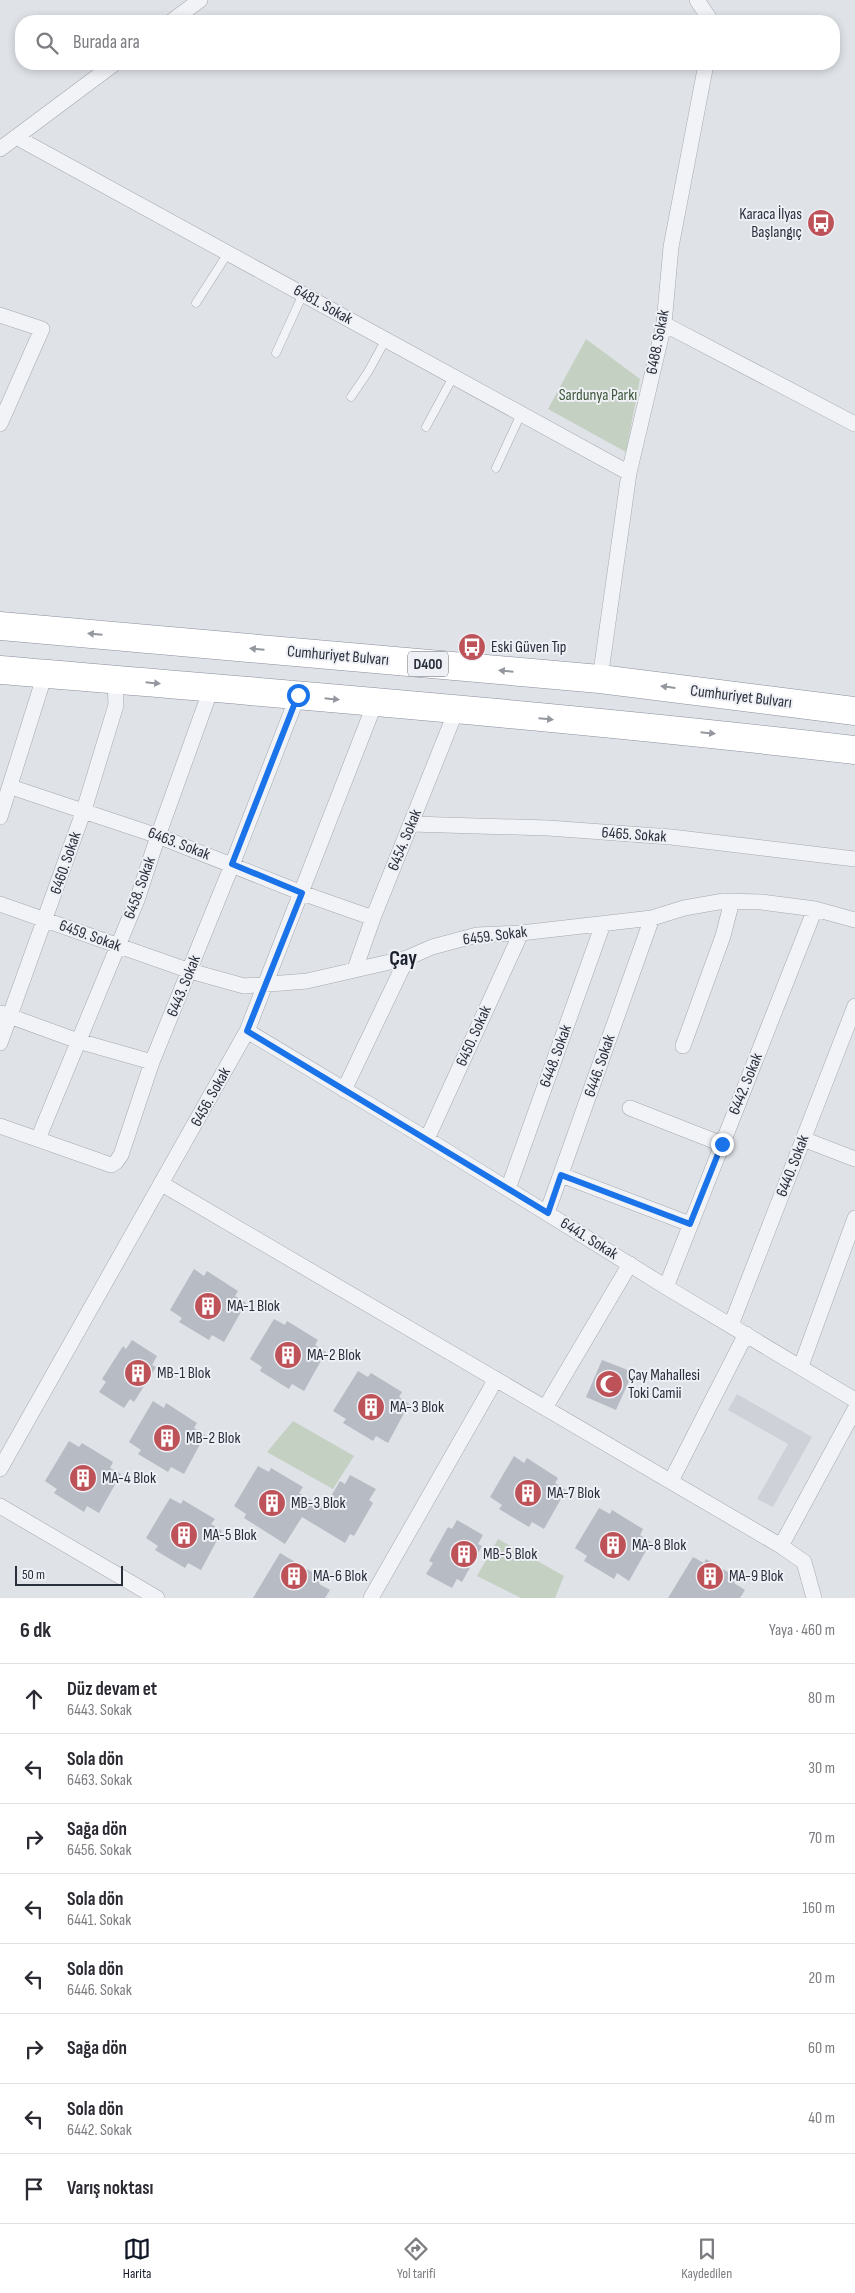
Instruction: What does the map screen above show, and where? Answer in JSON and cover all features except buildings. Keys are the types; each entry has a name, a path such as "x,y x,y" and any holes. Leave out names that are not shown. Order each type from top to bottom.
{"highway":[{"name":"Cumhuriyet Bulvarı","path":"0,626 600,679 855,711"},
{"path":"0,670 704,732 855,750"}],"street":[{"path":"180,15 200,0"},
{"path":"697,0 707,15"},
{"path":"0,149 106,70"},
{"name":"6488. Sokak","path":"600,679 629,473 664,324 671,247 705,70"},
{"name":"6481. Sokak","path":"16,137 629,473"},
{"path":"0,315 42,329 0,424"},
{"path":"664,324 855,424"},
{"path":"0,817 45,674"},
{"name":"6460. Sokak","path":"0,1042 5,1015 45,920 84,810 116,705 115,679"},
{"name":"6458. Sokak","path":"38,1139 138,900 158,836 211,689"},
{"name":"6443. Sokak","path":"0,1126 111,1165 122,1155 152,1062 190,971 298,695"},
{"name":"6456. Sokak","path":"0,1469 247,1031 375,703"},
{"name":"6454. Sokak","path":"355,969 373,918 456,711"},
{"name":"6463. Sokak","path":"11,787 158,836 302,893 373,918"},
{"name":"6465. Sokak","path":"411,824 548,828 671,837 855,859"},
{"path":"683,1046 723,936 732,901"},
{"name":"6459. Sokak","path":"0,904 190,971 244,986 307,981 407,958 432,947 477,936 521,933 652,918 684,908 732,901 761,902 815,909 855,920"},
{"name":"6442. Sokak","path":"666,1287 815,909"},
{"name":"6446. Sokak","path":"548,1213 652,918"},
{"name":"6448. Sokak","path":"508,1189 604,924"},
{"name":"6450. Sokak","path":"428,1139 521,933"},
{"path":"344,1090 407,958"},
{"name":"6440. Sokak","path":"731,1325 855,1006"},
{"path":"5,1015 78,1041 152,1062"},
{"name":"6441. Sokak","path":"247,1031 428,1139 666,1287 855,1400"},
{"path":"630,1108 722,1144"},
{"path":"804,1139 855,1159"},
{"path":"561,1175 690,1224"},
{"path":"162,1184 781,1546 804,1562 814,1598"},
{"path":"801,1366 855,1218"},
{"path":"545,1408 630,1264"},
{"path":"671,1481 746,1334"},
{"path":"371,1598 496,1379"},
{"path":"781,1546 855,1409"},
{"path":"0,1506 157,1598"}],"lane":[{"path":"196,303 228,253"},
{"path":"276,353 303,294"},
{"path":"351,397 368,372 386,339"},
{"path":"426,427 454,376"},
{"path":"496,468 521,414"}],"shaded area":[{"path":"737,1394 812,1437 773,1507 757,1499 788,1444 728,1410"}],"green space":[{"name":"Sardunya Parkı","path":"586,339 640,379 626,452 548,409"},
{"path":"293,1421 354,1456 333,1489 267,1452"},
{"path":"498,1539 564,1576 555,1598 521,1598 477,1576"}],"place":[{"name":"Karaca İlyas Başlangıç","path":"821,223"},
{"name":"Eski Güven Tıp","path":"472,647"},
{"name":"MA-1 Blok","path":"208,1306"},
{"name":"MA-2 Blok","path":"288,1355"},
{"name":"MB-1 Blok","path":"138,1373"},
{"name":"Çay Mahallesi Toki Camii","path":"609,1384"},
{"name":"MA-3 Blok","path":"371,1407"},
{"name":"MB-2 Blok","path":"167,1438"},
{"name":"MA-4 Blok","path":"83,1478"},
{"name":"MA-7 Blok","path":"528,1493"},
{"name":"MB-3 Blok","path":"272,1503"},
{"name":"MA-5 Blok","path":"184,1535"},
{"name":"MA-8 Blok","path":"613,1545"},
{"name":"MB-5 Blok","path":"464,1554"},
{"name":"MA-6 Blok","path":"294,1576"},
{"name":"MA-9 Blok","path":"710,1576"}],"district":[{"name":"Çay","path":"403,958"}],"route":[{"path":"298,695 232,864 302,893 247,1031 548,1213 561,1175 690,1224 722,1144"}]}
